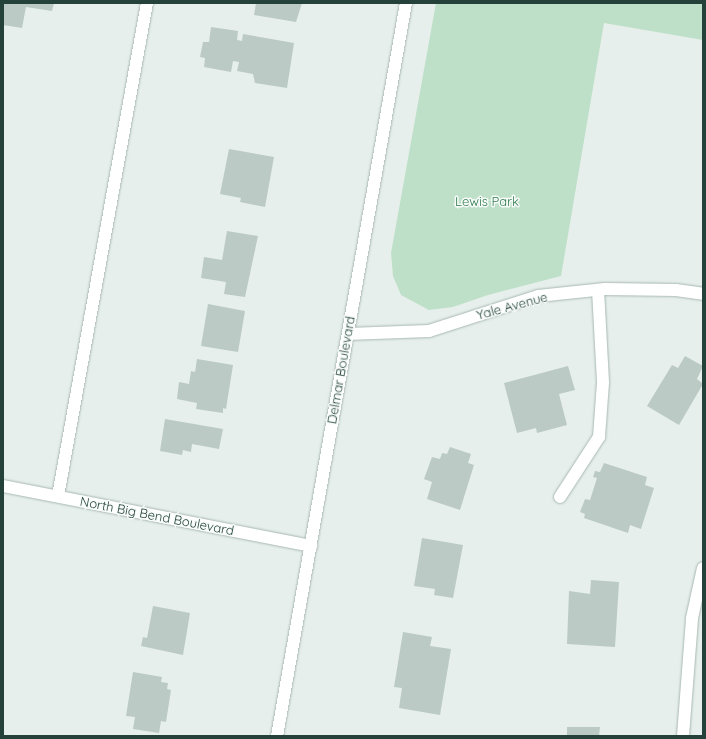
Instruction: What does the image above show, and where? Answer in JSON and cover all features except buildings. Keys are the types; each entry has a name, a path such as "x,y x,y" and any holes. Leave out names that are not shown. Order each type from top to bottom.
{"main road":[{"path":"58,496 147,3"},
{"name":"Delmar Boulevard","path":"277,736 406,3"},
{"path":"560,497 599,437 603,382 598,290"},
{"name":"Yale Avenue","path":"348,334 429,331 538,296 598,290 676,290 703,294"},
{"name":"North Big Bend Boulevard","path":"3,486 311,546"},
{"path":"683,736 692,618 703,568"}],"green space":[{"name":"Lewis Park","path":"436,3 703,3 703,40 604,23 561,276 488,295 453,307 429,310 401,295 393,276 391,253"}]}
